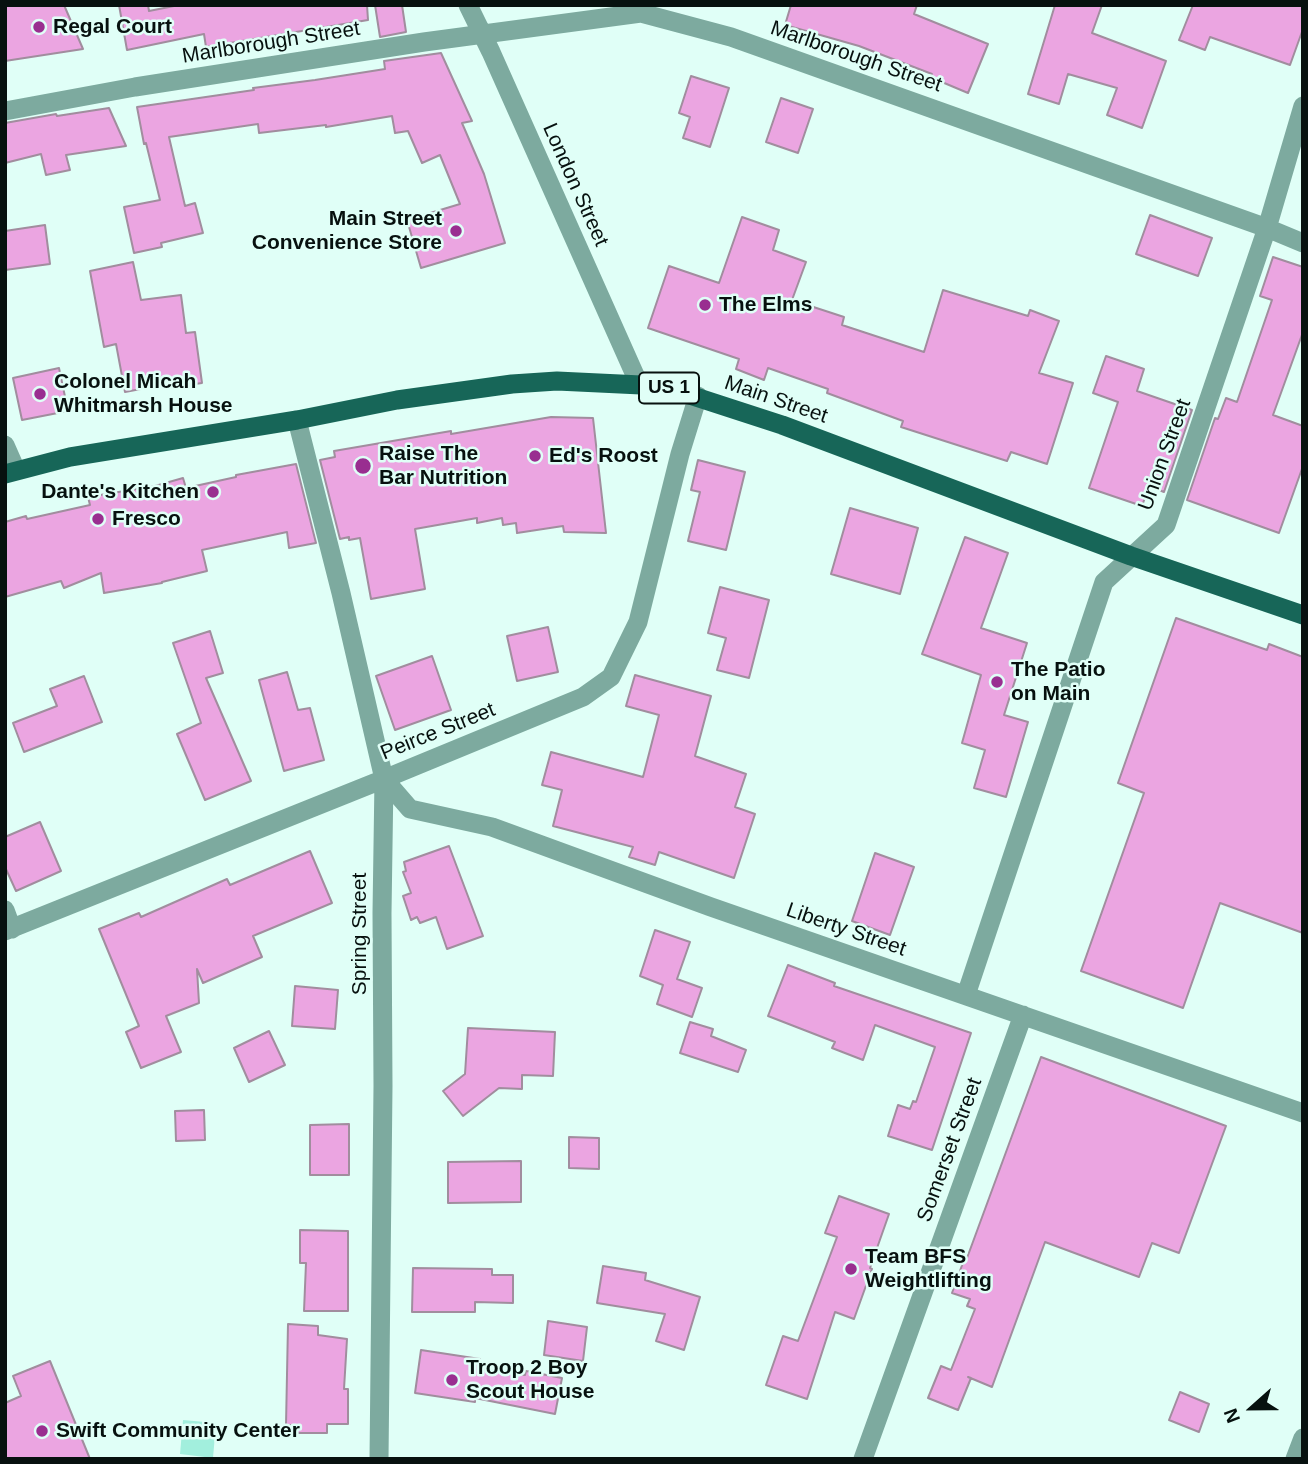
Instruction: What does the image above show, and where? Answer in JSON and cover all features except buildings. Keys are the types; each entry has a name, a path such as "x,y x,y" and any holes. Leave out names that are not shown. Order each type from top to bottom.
{"main road":[{"name":"Main Street","path":"10,472 71,457 297,420 397,400 512,384 557,381 662,386 786,426 1131,556 1303,615"}],"street":[{"name":"London Street","path":"468,5 639,384"},
{"name":"Marlborough Street","path":"5,111 149,85 481,34 641,13 731,37 1303,243"},
{"name":"Union Street","path":"966,995 1104,582 1166,525 1267,228 1303,106"},
{"name":"Peirce Street","path":"9,930 583,697 611,677 638,622 680,454 698,396"},
{"name":"Spring Street","path":"297,420 384,779 379,1459"},
{"path":"5,445 10,472"},
{"name":"Liberty Street","path":"384,779 410,809 492,827 711,907 1303,1113"},
{"path":"5,910 9,930"},
{"name":"Somerset Street","path":"863,1459 1023,1015"},
{"path":"1295,1459 1303,1438"}],"green space":[{"path":"183,1420 216,1423 213,1458 180,1454"}],"place":[{"name":"Regal Court","path":"39,27"},
{"name":"Main Street Convenience Store","path":"456,231"},
{"name":"The Elms","path":"705,305"},
{"name":"Colonel Micah Whitmarsh House","path":"40,394"},
{"name":"Ed's Roost","path":"535,456"},
{"name":"Raise The Bar Nutrition","path":"363,466"},
{"name":"Dante's Kitchen","path":"213,492"},
{"name":"Fresco","path":"98,519"},
{"name":"The Patio on Main","path":"997,682"},
{"name":"Team BFS Weightlifting","path":"851,1269"},
{"name":"Troop 2 Boy Scout House","path":"452,1380"},
{"name":"Swift Community Center","path":"42,1431"}]}
